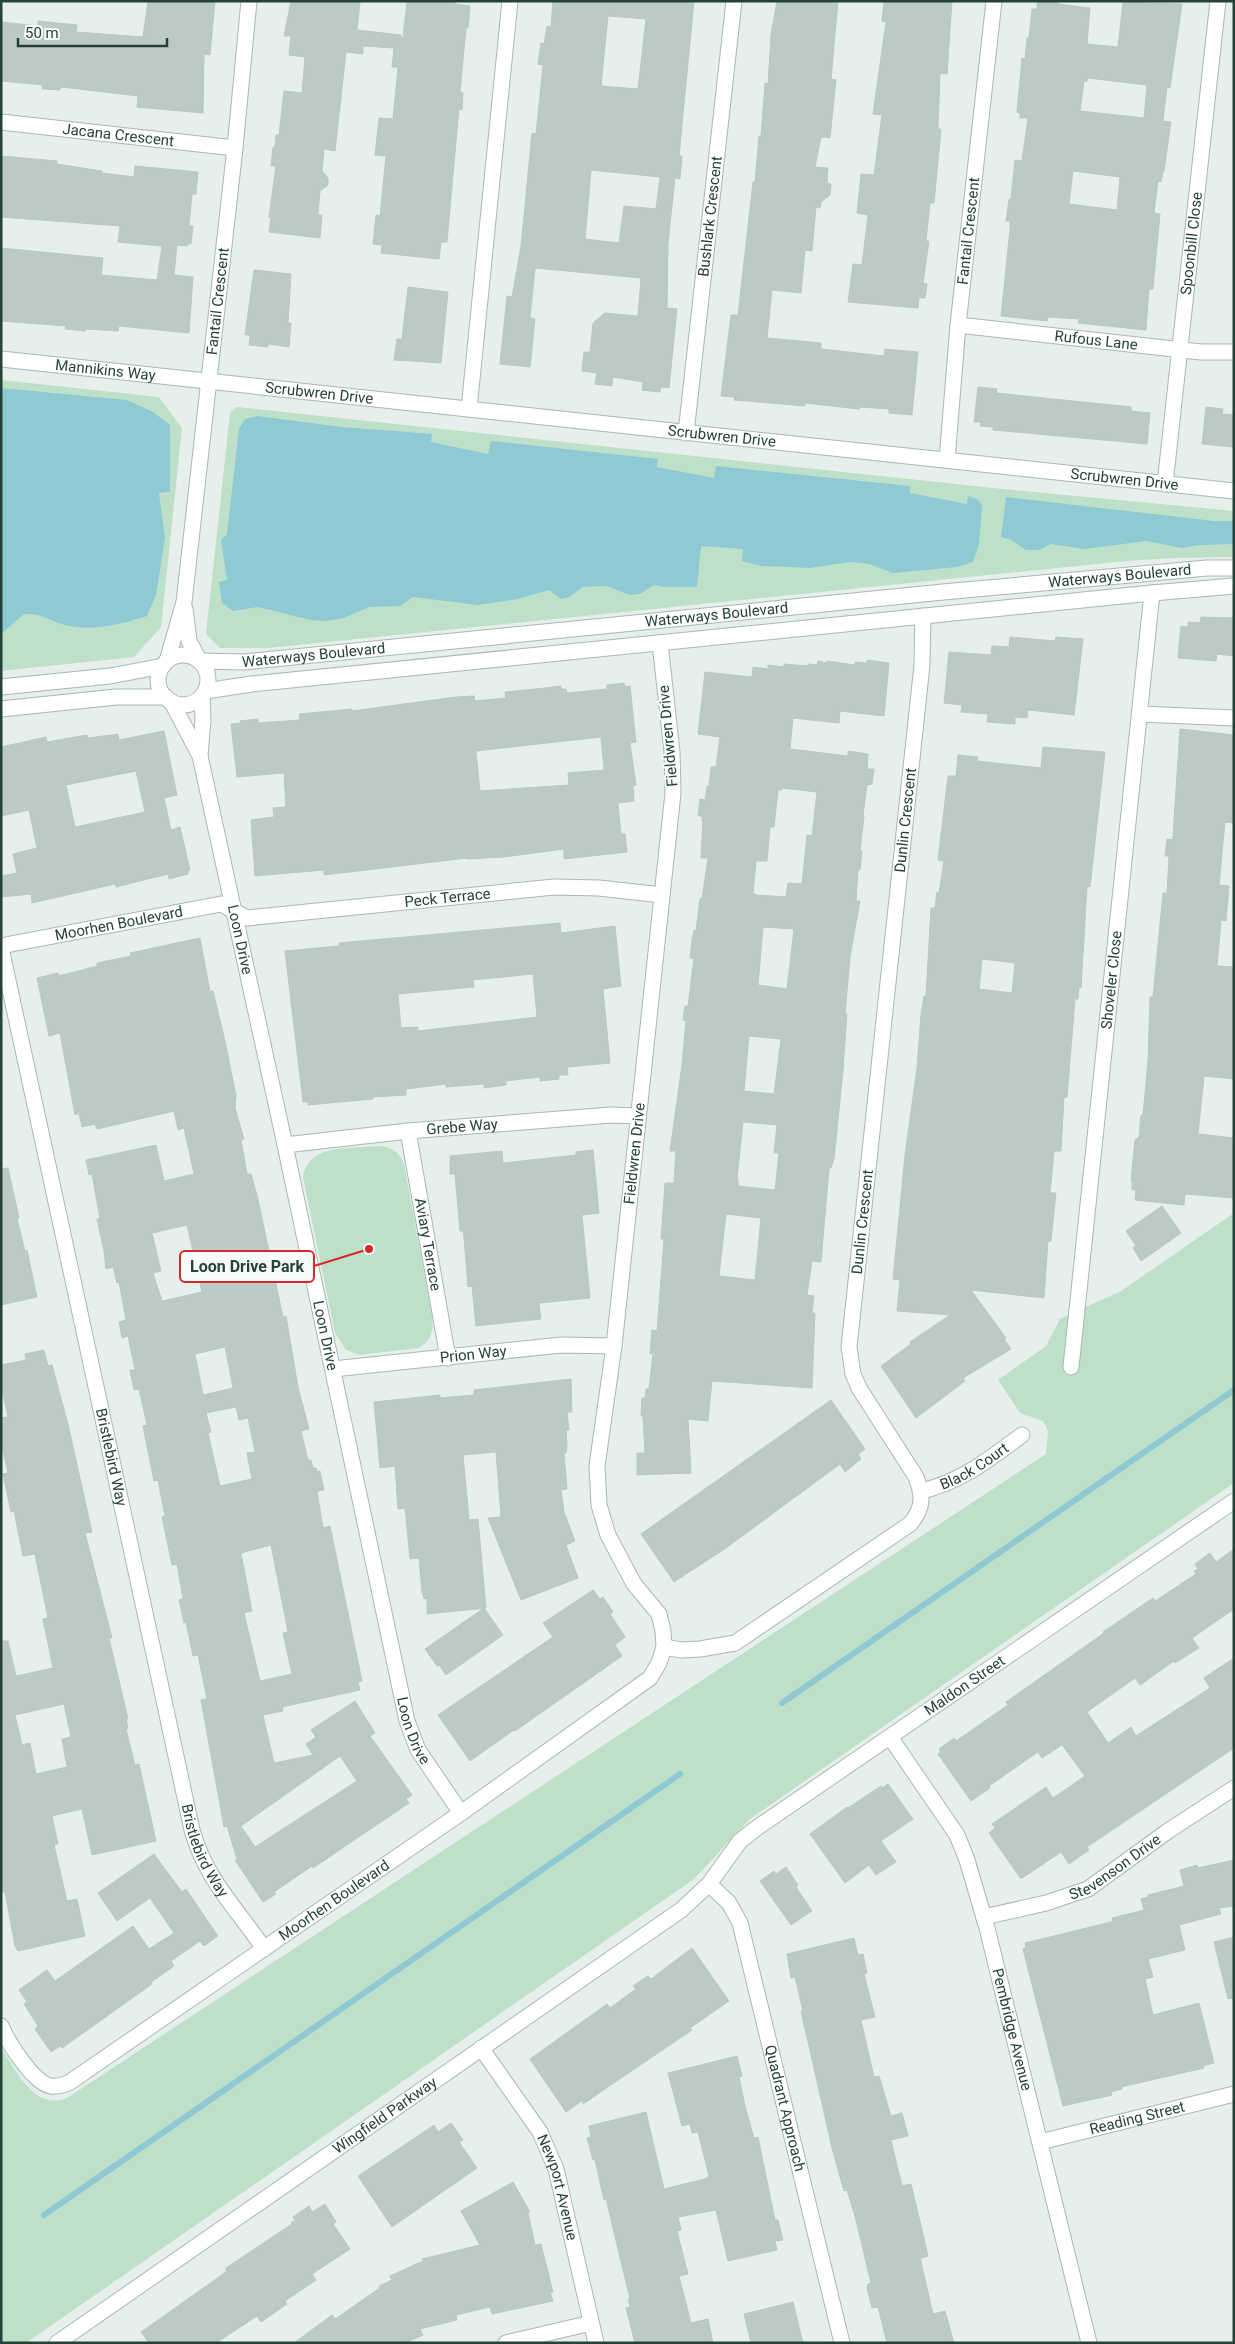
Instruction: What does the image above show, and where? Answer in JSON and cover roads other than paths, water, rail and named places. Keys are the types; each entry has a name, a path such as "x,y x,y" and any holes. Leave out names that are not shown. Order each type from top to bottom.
{"street":[{"name":"Fantail Crescent","path":"165,664 184,602 235,148 249,1"},
{"path":"469,409 510,1"},
{"name":"Bushlark Crescent","path":"686,433 734,1"},
{"name":"Fantail Crescent","path":"947,460 958,325 994,1"},
{"name":"Spoonbill Close","path":"1165,484 1218,1"},
{"name":"Jacana Crescent","path":"1,122 235,148"},
{"name":"Rufous Lane","path":"958,325 1180,350 1234,352"},
{"name":"Mannikins Way","path":"1,359 209,382"},
{"name":"Scrubwren Drive","path":"209,382 1234,491"},
{"name":"Waterways Boulevard","path":"199,661 254,662 962,590 1207,568 1234,568"},
{"name":"Waterways Boulevard","path":"204,694 252,684 1152,592 1234,586"},
{"name":"Shoveler Close","path":"1071,1368 1152,592"},
{"name":"Fantail Crescent","path":"184,602 189,641 199,661"},
{"name":"Dunlin Crescent","path":"922,1491 906,1458 859,1388 853,1374 849,1347 922,665 923,616"},
{"name":"Fieldwren Drive","path":"660,643 674,778 614,1346 597,1466 598,1505 608,1535 634,1584 659,1614 664,1647"},
{"path":"1,687 110,676 165,664 183,655 199,661 208,676 204,694 187,704 168,699 116,697 1,709"},
{"path":"165,664 159,682 168,699"},
{"name":"Loon Drive","path":"200,756 204,694"},
{"name":"Loon Drive","path":"168,699 200,756 285,1145 407,1721 418,1750 460,1814"},
{"path":"1140,714 1234,718"},
{"name":"Peck Terrace","path":"234,912 246,918 280,916 562,887 598,888 662,895"},
{"name":"Moorhen Boulevard","path":"1,947 221,904 234,912"},
{"name":"Bristlebird Way","path":"1,947 192,1830 198,1851 209,1874 264,1949"},
{"name":"Grebe Way","path":"285,1145 408,1132 611,1115 637,1116"},
{"name":"Aviary Terrace","path":"408,1132 448,1358"},
{"name":"Prion Way","path":"333,1369 561,1345 614,1346"},
{"name":"Black Court","path":"922,1491 952,1482 970,1473 1022,1435"},
{"path":"664,1647 681,1650 700,1649 735,1643 910,1524 920,1510 922,1491"},
{"name":"Maldon Street","path":"709,1884 740,1841 1234,1501"},
{"name":"Moorhen Boulevard","path":"1,2026 26,2066 39,2080 51,2086 65,2084 460,1814 650,1678 659,1664 664,1647"},
{"name":"Pembridge Avenue","path":"890,1737 957,1835 984,1917 1089,2343"},
{"name":"Stevenson Drive","path":"984,1917 1046,1903 1088,1889 1168,1831 1234,1788"},
{"name":"Wingfield Parkway","path":"57,2343 681,1910 709,1884"},
{"name":"Quadrant Approach","path":"709,1884 729,1904 740,1923 842,2343"},
{"name":"Newport Avenue","path":"481,2048 540,2132 556,2169 596,2343"},
{"name":"Reading Street","path":"1040,2142 1234,2094"},
{"path":"506,2343 591,2323"}],"water":[{"path":"1,388 127,400 153,412 170,425 170,492 159,493 165,538 156,595 147,616 117,624 86,628 65,625 42,616 24,614 1,634"},
{"path":"257,416 342,427 432,434 431,442 488,454 491,441 658,459 657,467 714,478 716,466 910,486 910,493 967,504 968,496 977,499 982,505 979,544 973,562 957,567 893,573 869,564 851,562 809,568 762,566 742,561 743,549 701,546 697,587 663,587 654,585 640,594 630,595 606,586 583,587 569,597 561,599 549,590 518,599 478,605 413,597 400,606 369,607 344,618 327,621 310,620 258,607 233,611 222,603 219,582 227,580 221,540 227,534 239,429 245,419"},
{"path":"1006,497 1214,521 1234,521 1234,544 1200,545 1181,548 1146,541 1085,549 1051,544 1039,550 1026,550 1011,540 1001,537"}],"waterway":[{"path":"782,1703 1234,1390"},
{"path":"44,2215 680,1774"}],"place":[{"name":"Loon Drive Park","path":"369,1249"}]}
